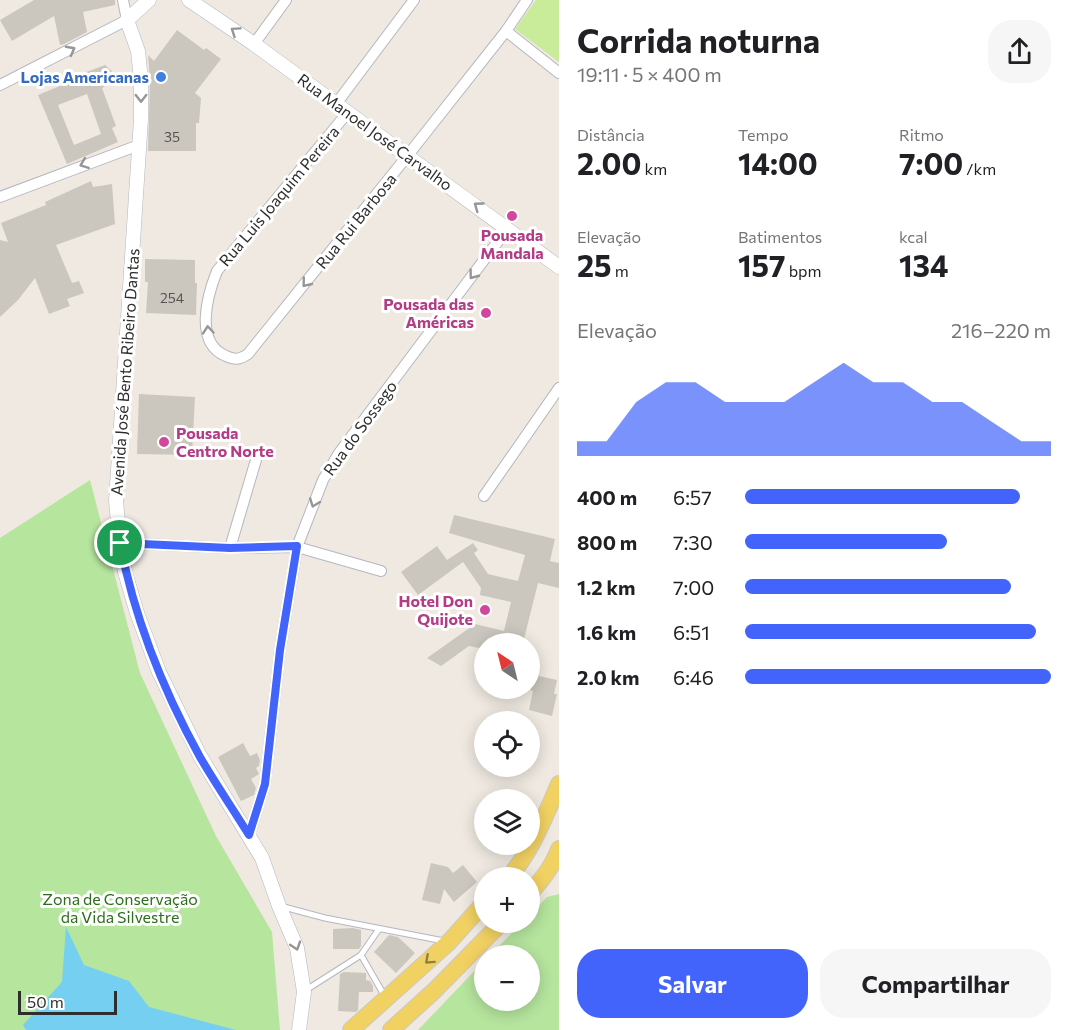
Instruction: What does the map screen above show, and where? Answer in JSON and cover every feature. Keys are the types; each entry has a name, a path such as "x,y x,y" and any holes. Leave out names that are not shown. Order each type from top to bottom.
{"main road":[{"path":"517,867 538,830 559,784"},
{"path":"540,881 558,856"},
{"path":"351,1030 449,942 474,914"},
{"path":"391,1030 491,933"},
{"path":"403,984 404,998 417,1007"}],"street":[{"name":"Avenida José Bento Ribeiro Dantas","path":"123,0 127,20 138,51 141,80 139,145 116,501 120,543 137,613 159,672 200,756 262,858 297,948 304,992 299,1030"},
{"path":"0,85 127,20 150,0"},
{"name":"Rua Manoel José Carvalho","path":"189,0 408,155 559,267"},
{"path":"254,44 286,0"},
{"name":"Rua Luis Joaquim Pereira","path":"336,104 414,0"},
{"name":"Rua Rui Barbosa","path":"248,354 506,31 527,0"},
{"path":"506,31 559,73"},
{"name":"Rua Luis Joaquim Pereira","path":"248,354 241,359 234,360 222,355 210,344 207,334 207,305 217,271 348,112"},
{"path":"0,197 139,145"},
{"name":"Rua do Sossego","path":"249,835 267,774 280,650 297,546 323,480 339,453 508,228"},
{"path":"483,496 559,388"},
{"path":"230,548 258,453"},
{"path":"120,543 230,548 297,546 381,571"}],"lane":[{"path":"279,906 449,942"},
{"path":"304,992 361,955 379,929"},
{"path":"361,955 386,999"}],"green space":[{"path":"536,0 559,0 559,62 515,29"},
{"name":"Zona de Conservação da Vida Silvestre","path":"90,480 140,673 216,836 272,932 280,1030 0,1030 0,538"},
{"path":"559,894 559,1030 418,1030 474,971 474,1011 540,1011 540,945 500,945 512,933 540,933 540,904 547,897"}],"water":[{"path":"66,927 84,965 129,981 149,1007 236,1030 26,1030 23,1025 62,982"}],"building":[{"path":"34,0 115,0 115,5 83,12 87,32 64,44 60,45 54,16 12,41 0,20"},
{"path":"177,30 204,50 206,48 221,59 195,93 201,98 199,123 196,123 196,151 148,151 150,80 148,55 154,61"},
{"path":"105,65 111,70 115,80 102,88 116,126 112,128 118,142 67,164 38,95 67,83 65,80","holes":["87,94 101,134 74,145 58,105"]},
{"path":"91,181 93,187 112,184 115,224 56,245 72,283 79,281 84,293 67,299 70,306 49,314 35,278 18,300 0,317 0,240 8,242 1,223 46,205 45,202"},
{"path":"145,259 195,260 196,315 146,313 148,282 145,282"},
{"path":"139,394 195,397 192,455 137,454"},
{"path":"454,515 555,539 550,561 559,563 559,588 538,583 526,633 474,633 474,647 469,646 441,666 427,658 475,624 504,631 511,602 480,595 481,588 463,562 418,595 401,572 437,546 447,560 473,543 478,550 474,553 488,574 518,581 525,555 449,533"},
{"path":"540,676 557,680 554,694 557,694 552,716 540,711 529,710 531,699 540,699"},
{"path":"243,743 250,756 257,753 260,760 256,768 259,774 251,779 256,788 254,795 241,801 218,757"},
{"path":"431,863 448,867 453,873 463,865 474,878 474,885 454,902 444,889 440,904 422,900"},
{"path":"333,929 361,930 359,949 333,949"},
{"path":"389,935 398,937 415,953 396,973 374,952"},
{"path":"344,972 366,973 366,980 370,981 373,986 373,992 359,992 356,1012 338,1011 340,974"}],"place":[{"name":"Lojas Americanas","path":"161,77"},
{"name":"Pousada Mandala","path":"512,216"},
{"name":"Pousada das Américas","path":"486,313"},
{"name":"Pousada Centro Norte","path":"164,442"},
{"name":"Hotel Don Quijote","path":"485,610"}],"route":[{"path":"120,543 230,548 297,546 280,650 265,784 249,835 200,756 159,672 137,613 120,543"}]}
